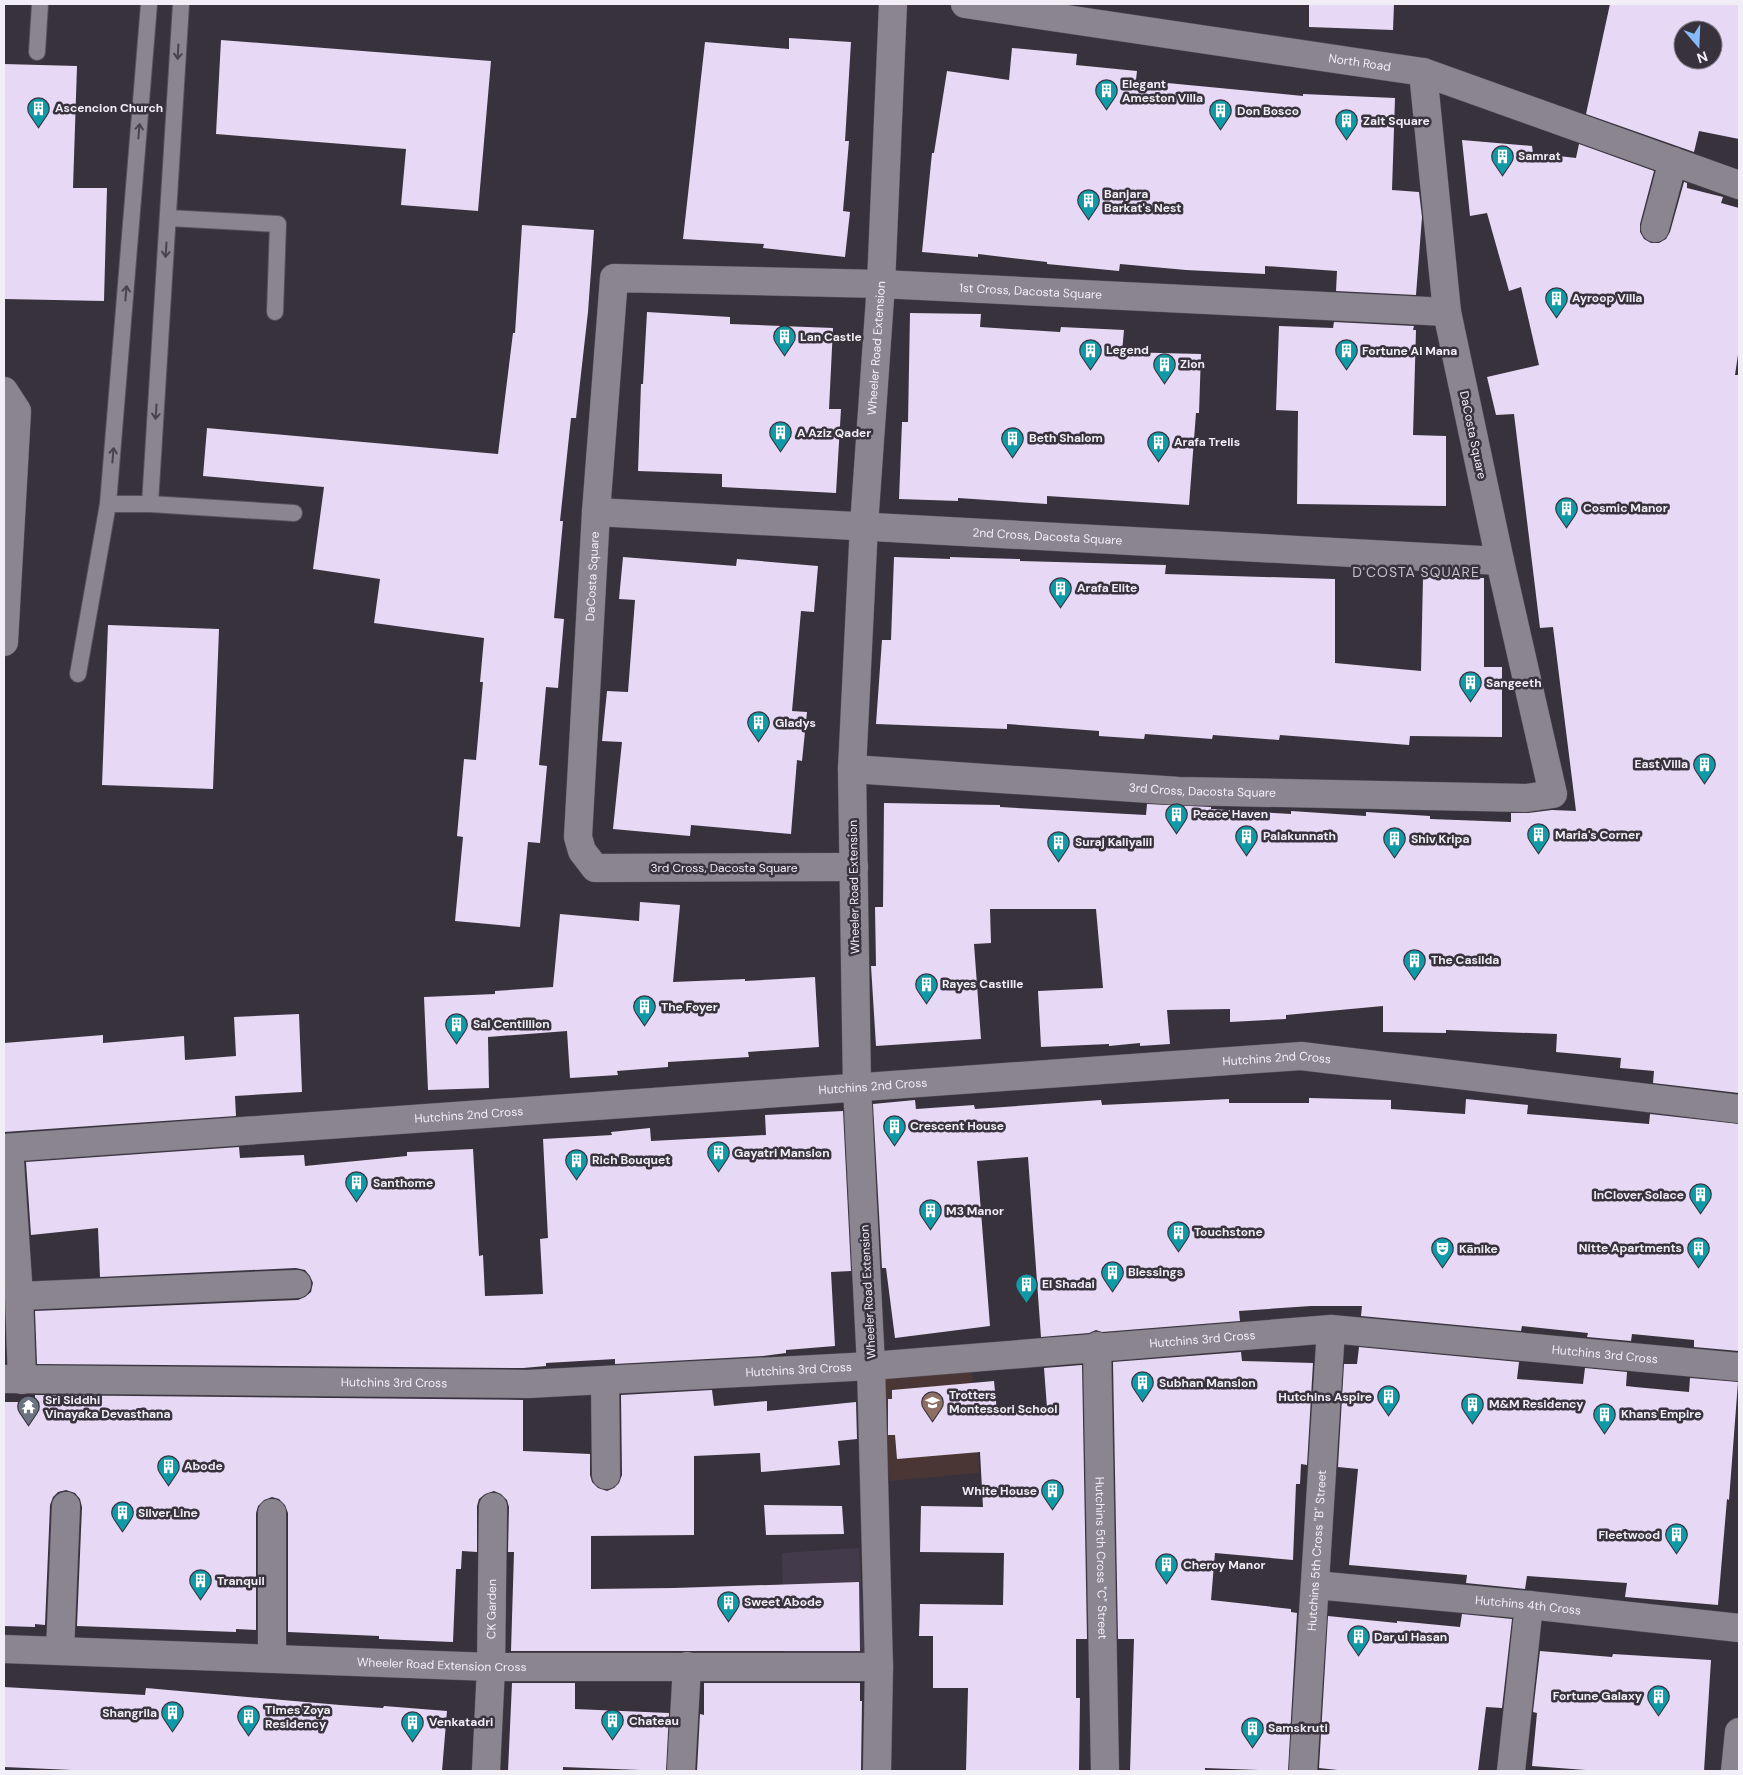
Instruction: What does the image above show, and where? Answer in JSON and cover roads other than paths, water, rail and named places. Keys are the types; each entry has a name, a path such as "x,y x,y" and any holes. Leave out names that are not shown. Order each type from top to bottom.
{"street":[{"name":"Wheeler Road Extension","path":"877,1771 879,1667 871,1366 857,1087 852,769 864,525 881,284 893,4"},
{"name":"North Road","path":"965,4 1423,72 1739,185"},
{"name":"DaCosta Square","path":"1423,72 1447,312 1500,561 1553,794"},
{"path":"1655,228 1673,161"},
{"name":"1st Cross, Dacosta Square","path":"614,278 881,284 1447,312"},
{"name":"DaCosta Square","path":"595,868 582,851 578,837 596,512 614,278"},
{"path":"4,391 17,411 4,642"},
{"name":"2nd Cross, Dacosta Square","path":"596,512 864,525 1500,561"},
{"name":"3rd Cross, Dacosta Square","path":"852,769 1179,791 1526,798 1553,794"},
{"name":"3rd Cross, Dacosta Square","path":"595,868 854,867"},
{"name":"Hutchins 2nd Cross","path":"6,1148 1301,1056 1739,1108"},
{"path":"6,1148 19,1296 13,1380"},
{"path":"19,1296 297,1284"},
{"name":"Hutchins 3rd Cross","path":"13,1380 519,1384 871,1366 1097,1346 1331,1329 1739,1367"},
{"name":"Hutchins 5th Cross \"B\" Street","path":"1303,1771 1331,1329"},
{"name":"Hutchins 5th Cross \"C\" Street","path":"1097,1346 1106,1771"},
{"path":"605,1380 606,1475"},
{"path":"60,1651 66,1506"},
{"name":"CK Garden","path":"486,1771 491,1667 493,1507"},
{"path":"272,1513 272,1658"},
{"name":"Hutchins 4th Cross","path":"1315,1586 1528,1605 1739,1628"},
{"path":"1511,1771 1528,1605"},
{"name":"Wheeler Road Extension Cross","path":"4,1649 491,1667 879,1667"},
{"path":"681,1771 687,1666"},
{"path":"1736,1771 1739,1732"}],"lane":[{"path":"37,52 40,4"},
{"path":"78,674 108,504 149,4"},
{"path":"150,504 181,4"},
{"path":"168,218 278,224 275,312"},
{"path":"108,504 150,504 294,513"}],"place":[{"name":"Elegant Ameston Villa","path":"1106,110"},
{"name":"Ascencion Church","path":"39,127"},
{"name":"Don Bosco","path":"1221,130"},
{"name":"Zait Square","path":"1347,140"},
{"name":"Samrat","path":"1502,175"},
{"name":"Banjara Barkat's Nest","path":"1088,220"},
{"name":"Ayroop Villa","path":"1556,317"},
{"name":"Lan Castle","path":"784,356"},
{"name":"Legend","path":"1090,369"},
{"name":"Fortune Al Mana","path":"1346,370"},
{"name":"Zion","path":"1164,383"},
{"name":"A Aziz Qader","path":"781,452"},
{"name":"Beth Shalom","path":"1013,457"},
{"name":"Arafa Trelis","path":"1158,461"},
{"name":"Cosmic Manor","path":"1567,527"},
{"name":"Arafa Elite","path":"1061,607"},
{"name":"Sangeeth","path":"1470,702"},
{"name":"Gladys","path":"759,742"},
{"name":"East Villa","path":"1704,783"},
{"name":"Peace Haven","path":"1177,833"},
{"name":"Maria's Corner","path":"1539,854"},
{"name":"Palakunnath","path":"1247,855"},
{"name":"Shiv Kripa","path":"1395,858"},
{"name":"Suraj Kaliyalil","path":"1059,861"},
{"name":"The Casilda","path":"1415,979"},
{"name":"Rayes Castille","path":"926,1003"},
{"name":"The Foyer","path":"645,1026"},
{"name":"Sai Centillion","path":"457,1043"},
{"name":"Crescent House","path":"894,1145"},
{"name":"Gayatri Mansion","path":"718,1172"},
{"name":"Rich Bouquet","path":"576,1179"},
{"name":"Santhome","path":"357,1202"},
{"name":"InClover Solace","path":"1700,1214"},
{"name":"M3 Manor","path":"930,1230"},
{"name":"Touchstone","path":"1178,1251"},
{"name":"Nitte Apartments","path":"1698,1267"},
{"name":"Kānike","path":"1443,1268"},
{"name":"Blessings","path":"1112,1291"},
{"name":"El Shadai","path":"1026,1303"},
{"name":"Subhan Mansion","path":"1143,1402"},
{"name":"Hutchins Aspire","path":"1388,1416"},
{"name":"Trotters Montessori School","path":"933,1421"},
{"name":"M&M Residency","path":"1473,1423"},
{"name":"Sri Siddhi Vinayaka Devasthana","path":"29,1426"},
{"name":"Khans Empire","path":"1605,1433"},
{"name":"Abode","path":"168,1485"},
{"name":"White House","path":"1053,1510"},
{"name":"Silver Line","path":"122,1532"},
{"name":"Fleetwood","path":"1676,1554"},
{"name":"Cheroy Manor","path":"1167,1584"},
{"name":"Tranquil","path":"201,1600"},
{"name":"Sweet Abode","path":"728,1621"},
{"name":"Dar ul Hasan","path":"1358,1656"},
{"name":"Fortune Galaxy","path":"1658,1715"},
{"name":"Shangrila","path":"173,1732"},
{"name":"Times Zoya Residency","path":"249,1736"},
{"name":"Chateau","path":"613,1740"},
{"name":"Venkatadri","path":"413,1741"},
{"name":"Samskruti","path":"1252,1747"}],"district":[{"name":"D'COSTA SQUARE","path":"1416,572"}]}
